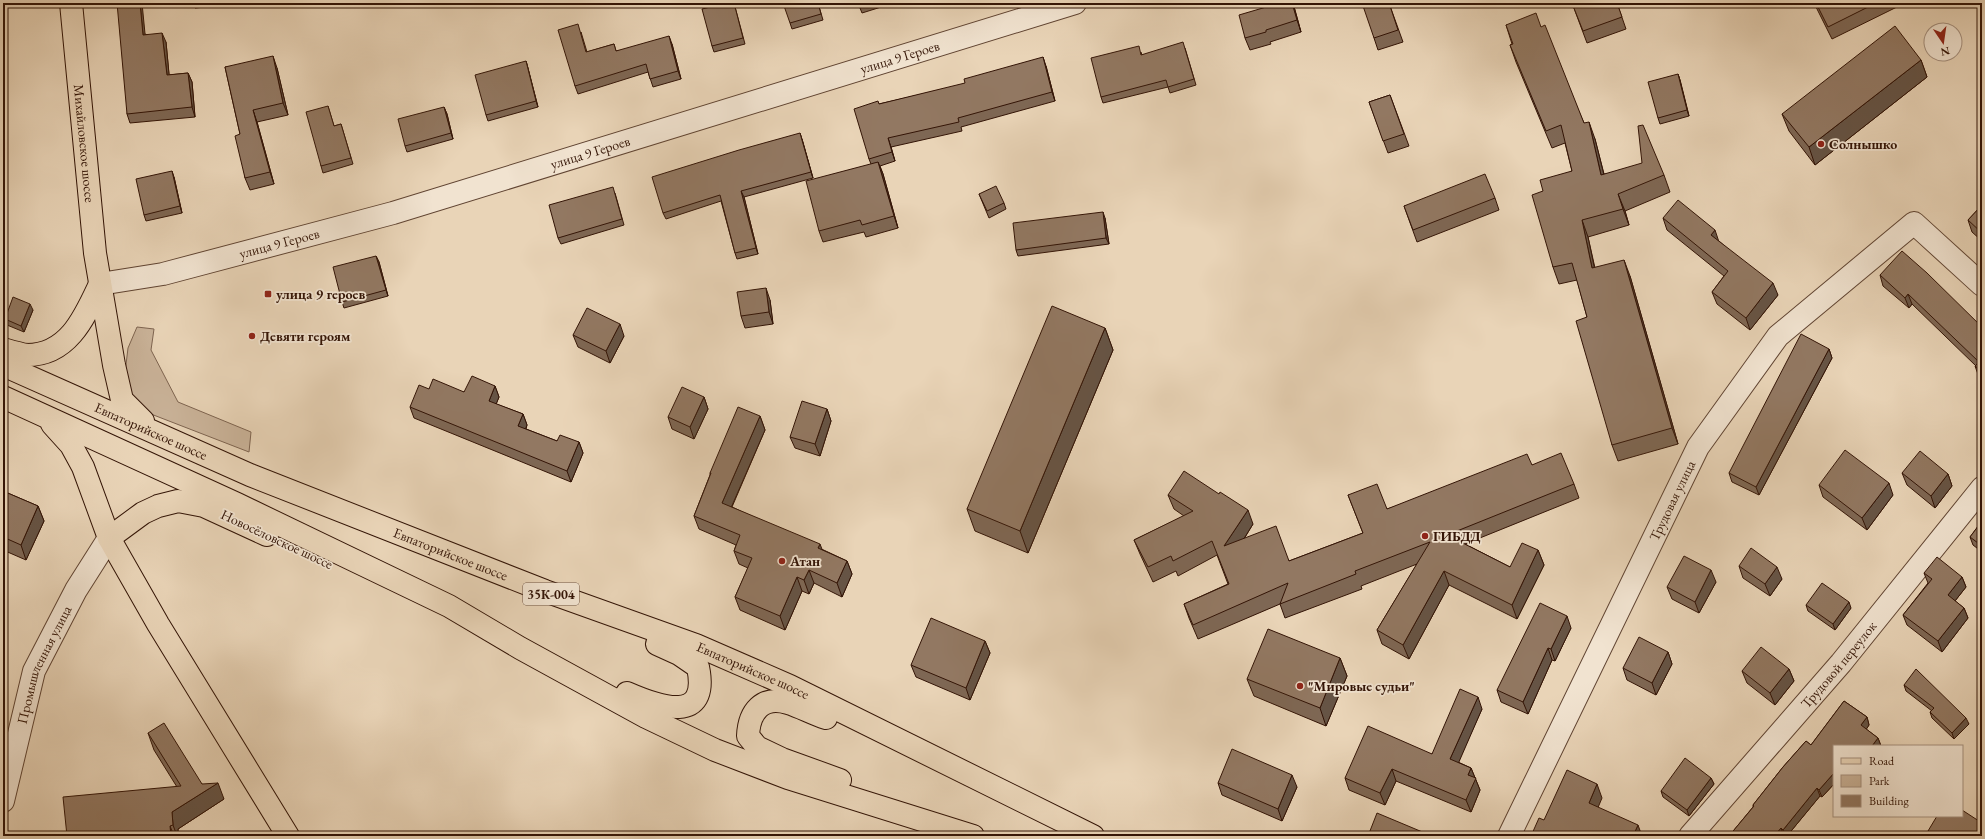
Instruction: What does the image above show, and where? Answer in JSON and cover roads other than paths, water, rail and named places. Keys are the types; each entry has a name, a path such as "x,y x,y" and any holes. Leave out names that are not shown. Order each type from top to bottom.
{"main road":[{"name":"Михайловское шоссе","path":"71,3 94,246 122,400 154,432"},
{"path":"3,349 27,354 47,351 64,341 85,317 100,284"},
{"name":"Евпаторийское шоссе","path":"3,365 250,475 561,597 696,645 790,686 1036,806 1093,836"},
{"path":"3,397 238,504 449,606 520,648 646,717 715,750 788,778 973,836"},
{"path":"44,416 71,445 83,467 109,538 162,631 288,836"},
{"name":"Новосёловское шоссе","path":"109,538 143,513 158,506 178,501 204,506 390,591 449,606"},
{"path":"520,648 565,660 616,688 648,702 670,708 680,707 691,703 700,693 701,682 698,667 680,654 644,638 586,618 561,597"},
{"path":"855,718 836,721 815,715 788,702 773,701 759,706 756,710 749,721 748,736 757,747 782,759 873,793 895,811"}],"street":[{"name":"улица 9 Героев","path":"100,284 163,274 393,213 1075,3"},
{"name":"Трудовая улица","path":"1509,836 1698,447 1778,336 1914,223 1982,285"},
{"name":"Трудовой переулок","path":"1690,836 1841,663 1982,488"},
{"name":"Промышленная улица","path":"3,801 34,671 76,590 109,538"}],"place":[{"name":"Солнышко","path":"1821,144"},
{"name":"улица 9 героев","path":"268,294"},
{"name":"Девяти героям","path":"252,336"},
{"name":"ГИБДД","path":"1425,536"},
{"name":"Атан","path":"782,561"},
{"name":"\"Мировые судьи\"","path":"1300,686"}]}
